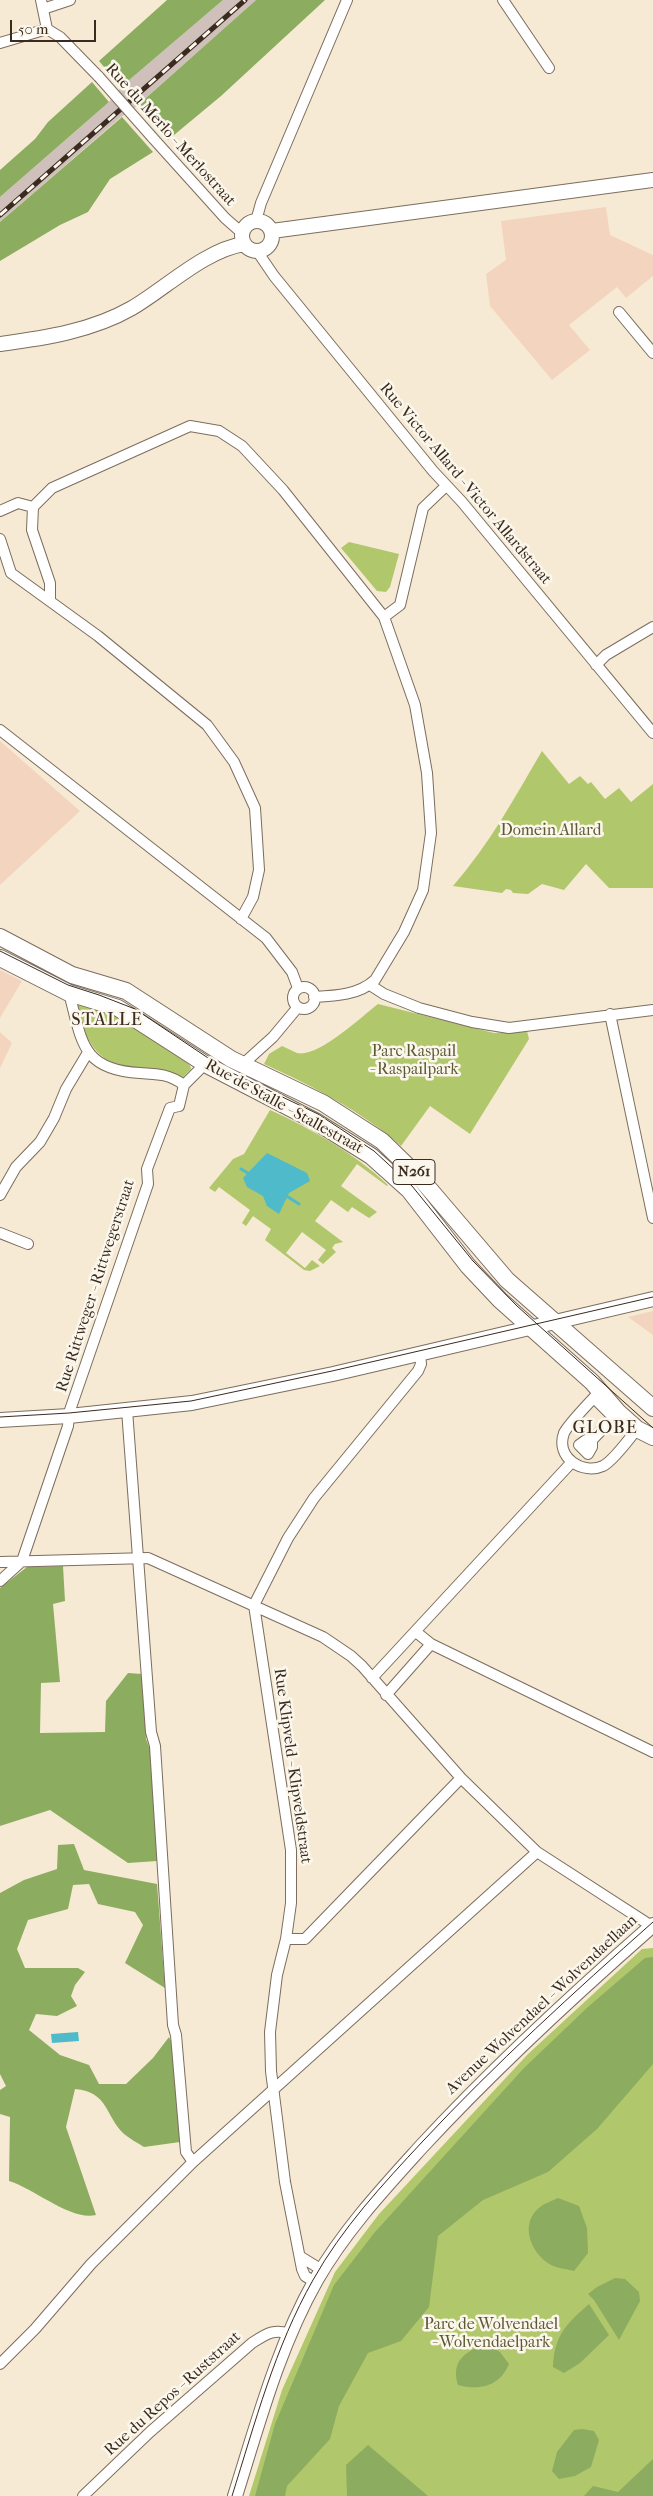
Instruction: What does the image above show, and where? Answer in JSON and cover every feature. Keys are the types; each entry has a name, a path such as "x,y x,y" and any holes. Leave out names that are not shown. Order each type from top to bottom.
{"main road":[{"name":"Rue de Stalle - Stallestraat","path":"0,937 72,975 126,991 242,1065 323,1103 382,1141 420,1178 481,1253 507,1280 553,1322"},
{"name":"Rue de Stalle - Stallestraat","path":"0,958 69,993 118,1008 205,1064 315,1121 371,1156 409,1190 468,1266 500,1300 530,1327"},
{"name":"N261","path":"553,1322 612,1370 653,1408"},
{"name":"N261","path":"530,1327 592,1382 598,1397 634,1430 653,1437"}],"street":[{"path":"0,43 47,29 42,4 70,0"},
{"path":"256,221 261,203 347,0"},
{"path":"503,0 549,68"},
{"name":"Rue du Merlo - Merlostraat","path":"47,29 60,37 99,77 243,239"},
{"path":"272,232 653,180"},
{"path":"0,344 41,339 84,328 107,319 131,309 215,254 243,239 247,224 256,221 266,223 272,232 270,245 257,251 243,239"},
{"name":"Rue Victor Allard - Victor Allardstraat","path":"257,251 271,272 446,486 462,502 653,733"},
{"path":"619,312 653,353"},
{"path":"50,600 50,583 32,530 33,507 52,488 190,426 219,431 242,446 283,490 384,617 415,705 426,773 431,833 423,890 404,932 370,985 341,996 314,997"},
{"path":"384,617 400,605 423,508 446,486"},
{"path":"0,511 18,503 33,507"},
{"path":"0,539 11,573 79,622 207,725 234,762 255,808 259,870 253,897 242,919"},
{"path":"596,665 606,655 653,627"},
{"path":"0,730 266,938 292,972 298,988"},
{"path":"370,985 384,994 418,1008 491,1026 509,1028 653,1010"},
{"path":"298,988 308,988 314,997"},
{"path":"298,988 292,998 298,1007"},
{"path":"0,1195 12,1172 40,1142 54,1118 66,1089 88,1054 69,993"},
{"path":"298,1007 309,1007 314,997"},
{"path":"242,1065 273,1037 298,1007"},
{"path":"610,1014 653,1218"},
{"name":"Rue de Stalle - Stallestraat","path":"88,1054 108,1067 131,1072 167,1074 184,1085"},
{"name":"Rue Rittweger - Rittwegerstraat","path":"69,1416 148,1184 147,1169 170,1108 179,1106 184,1085 205,1064"},
{"path":"0,1233 28,1244"},
{"path":"0,1420 69,1416 211,1400 420,1354 653,1299"},
{"path":"254,1605 288,1538 314,1498 418,1371 421,1364 420,1354"},
{"path":"598,1397 614,1417 634,1430 605,1465 591,1469 576,1463 565,1454 563,1443 564,1433 598,1397"},
{"path":"127,1410 151,1732 155,1746 173,2025 176,2035 186,2152 193,2162"},
{"path":"0,1582 22,1561 68,1426 69,1416"},
{"path":"582,1450 579,1445 586,1440 592,1440 614,1417"},
{"path":"372,1678 576,1463 582,1450"},
{"path":"569,1452 582,1450"},
{"path":"0,1562 148,1558 323,1637 352,1656 460,1778 537,1852 653,1926"},
{"name":"Rue Klipveld - Klipveldstraat","path":"254,1605 291,1850 291,1903 286,1939 277,1975 270,2032 273,2092 285,2182 301,2257 318,2276"},
{"path":"416,1632 431,1644 653,1752"},
{"path":"386,1695 431,1644"},
{"path":"286,1939 305,1939 460,1778"},
{"path":"0,2364 35,2329 91,2264 193,2162 273,2092 537,1852"},
{"name":"Avenue Wolvendael - Wolvendaellaan","path":"235,2496 273,2376 290,2334 318,2276 351,2229 394,2177 463,2102 566,2002 653,1926"},
{"name":"Rue du Repos - Ruststraat","path":"83,2496 150,2432 252,2343 268,2333 279,2330 290,2334"}],"shaded area":[{"path":"223,0 256,0 137,106 121,117 0,222 0,197 109,102 121,87"},
{"path":"606,207 610,235 653,255 653,276 626,298 617,287 569,325 590,350 552,380 490,306 486,274 506,260 501,221"},
{"path":"0,741 80,811 0,885"},
{"path":"0,970 22,981 0,1018"},
{"path":"0,1032 12,1043 0,1068"},
{"path":"653,1311 653,1335 628,1317"}],"green space":[{"path":"167,0 223,0 121,87 99,61"},
{"path":"256,0 325,0 221,96 168,140 137,106"},
{"path":"92,82 109,102 0,197 0,170 35,139 48,122"},
{"path":"122,117 153,152 110,179 88,212 60,225 0,261 0,222"},
{"path":"349,542 399,554 390,587 386,592 377,591 341,548"},
{"name":"Domein Allard","path":"542,751 569,784 580,776 588,784 591,782 605,799 619,788 631,802 653,784 653,888 609,888 586,864 564,890 542,884 528,894 513,893 511,890 506,889 502,893 453,886 490,837"},
{"path":"74,1003 118,1011 190,1065 191,1069 182,1078 165,1071 120,1065 109,1061 93,1047 87,1037"},
{"name":"Parc Raspail - Raspailpark","path":"378,1004 494,1033 527,1031 529,1039 470,1134 430,1106 401,1146 353,1110 264,1064 269,1054 282,1046 297,1053 306,1053 316,1049 339,1035"},
{"path":"270,1110 301,1125 347,1152 388,1185 357,1164 341,1186 377,1212 369,1218 352,1207 348,1212 331,1200 315,1221 343,1242 335,1244 332,1248 336,1252 323,1264 318,1260 326,1250 302,1232 286,1253 305,1268 312,1260 320,1266 310,1271 304,1270 265,1240 271,1229 253,1216 246,1226 242,1223 250,1210 219,1187 215,1192 209,1188 233,1159 244,1154"},
{"path":"63,1566 65,1601 53,1604 60,1682 41,1683 40,1733 105,1732 106,1701 128,1673 142,1674 146,1739 151,1752 157,1861 128,1863 50,1810 0,1826 0,1588 27,1567"},
{"path":"74,1844 84,1870 157,1884 165,1988 125,1963 143,1925 135,1912 98,1904 89,1884 73,1885 68,1909 28,1920 17,1949 25,1968 78,1968 85,1972 75,1985 71,1996 77,2006 57,2016 36,2014 29,2030 60,2055 89,2065 99,2084 126,2084 153,2058 169,2037 173,2045 180,2142 144,2147 124,2134 100,2100 86,2091 75,2089 66,2127 96,2215 86,2216 64,2209 9,2181 10,2117 0,2114 0,2090 6,2086 0,2074 0,1893 24,1880 57,1869 58,1845"},
{"name":"Parc de Wolvendael - Wolvendaelpark","path":"653,1948 653,2496 249,2496 282,2390 335,2272 379,2214 528,2054 642,1949"},
{"path":"653,1957 653,2064 597,2129 548,2172 483,2200 438,2236 429,2307 401,2341 368,2353 339,2406 330,2439 287,2486 285,2496 255,2496 275,2424 334,2285 375,2232 524,2068 589,2006 645,1958"},
{"path":"558,2198 579,2206 587,2228 588,2253 574,2271 553,2266 544,2260 537,2253 530,2238 530,2221 534,2214 542,2206"},
{"path":"615,2278 625,2279 639,2292 640,2301 619,2340 594,2300 588,2294"},
{"path":"589,2304 609,2335 580,2363 564,2373 553,2367 556,2347 563,2331"},
{"path":"487,2343 500,2352 509,2364 505,2371 495,2382 488,2385 466,2387 458,2385 456,2369 458,2363 467,2353"},
{"path":"574,2430 594,2431 599,2440 591,2467 575,2476 559,2479 552,2471 557,2452"},
{"path":"368,2445 428,2496 347,2496 346,2465"},
{"path":"653,2459 653,2496 584,2496 593,2486 618,2492"}],"water":[{"path":"267,1153 307,1173 310,1181 289,1193 279,1214 267,1206 263,1196 247,1187 243,1178"},
{"path":"78,2032 79,2041 52,2043 51,2034"}],"waterway":[{"path":"241,1169 251,1175"},
{"path":"285,1195 299,1204"}],"tram line":[{"path":"0,951 68,985 135,1009 226,1070 318,1114 374,1151 412,1186 473,1261 517,1306 653,1428"},
{"path":"0,1417 69,1413 191,1401 332,1371 653,1297"},
{"path":"232,2496 267,2386 288,2332 313,2280 337,2242 378,2190 478,2084 535,2029 653,1922"}],"railway":[{"path":"0,215 245,0"}],"district":[{"name":"STALLE","path":"107,1021"},
{"name":"GLOBE","path":"605,1429"}]}
